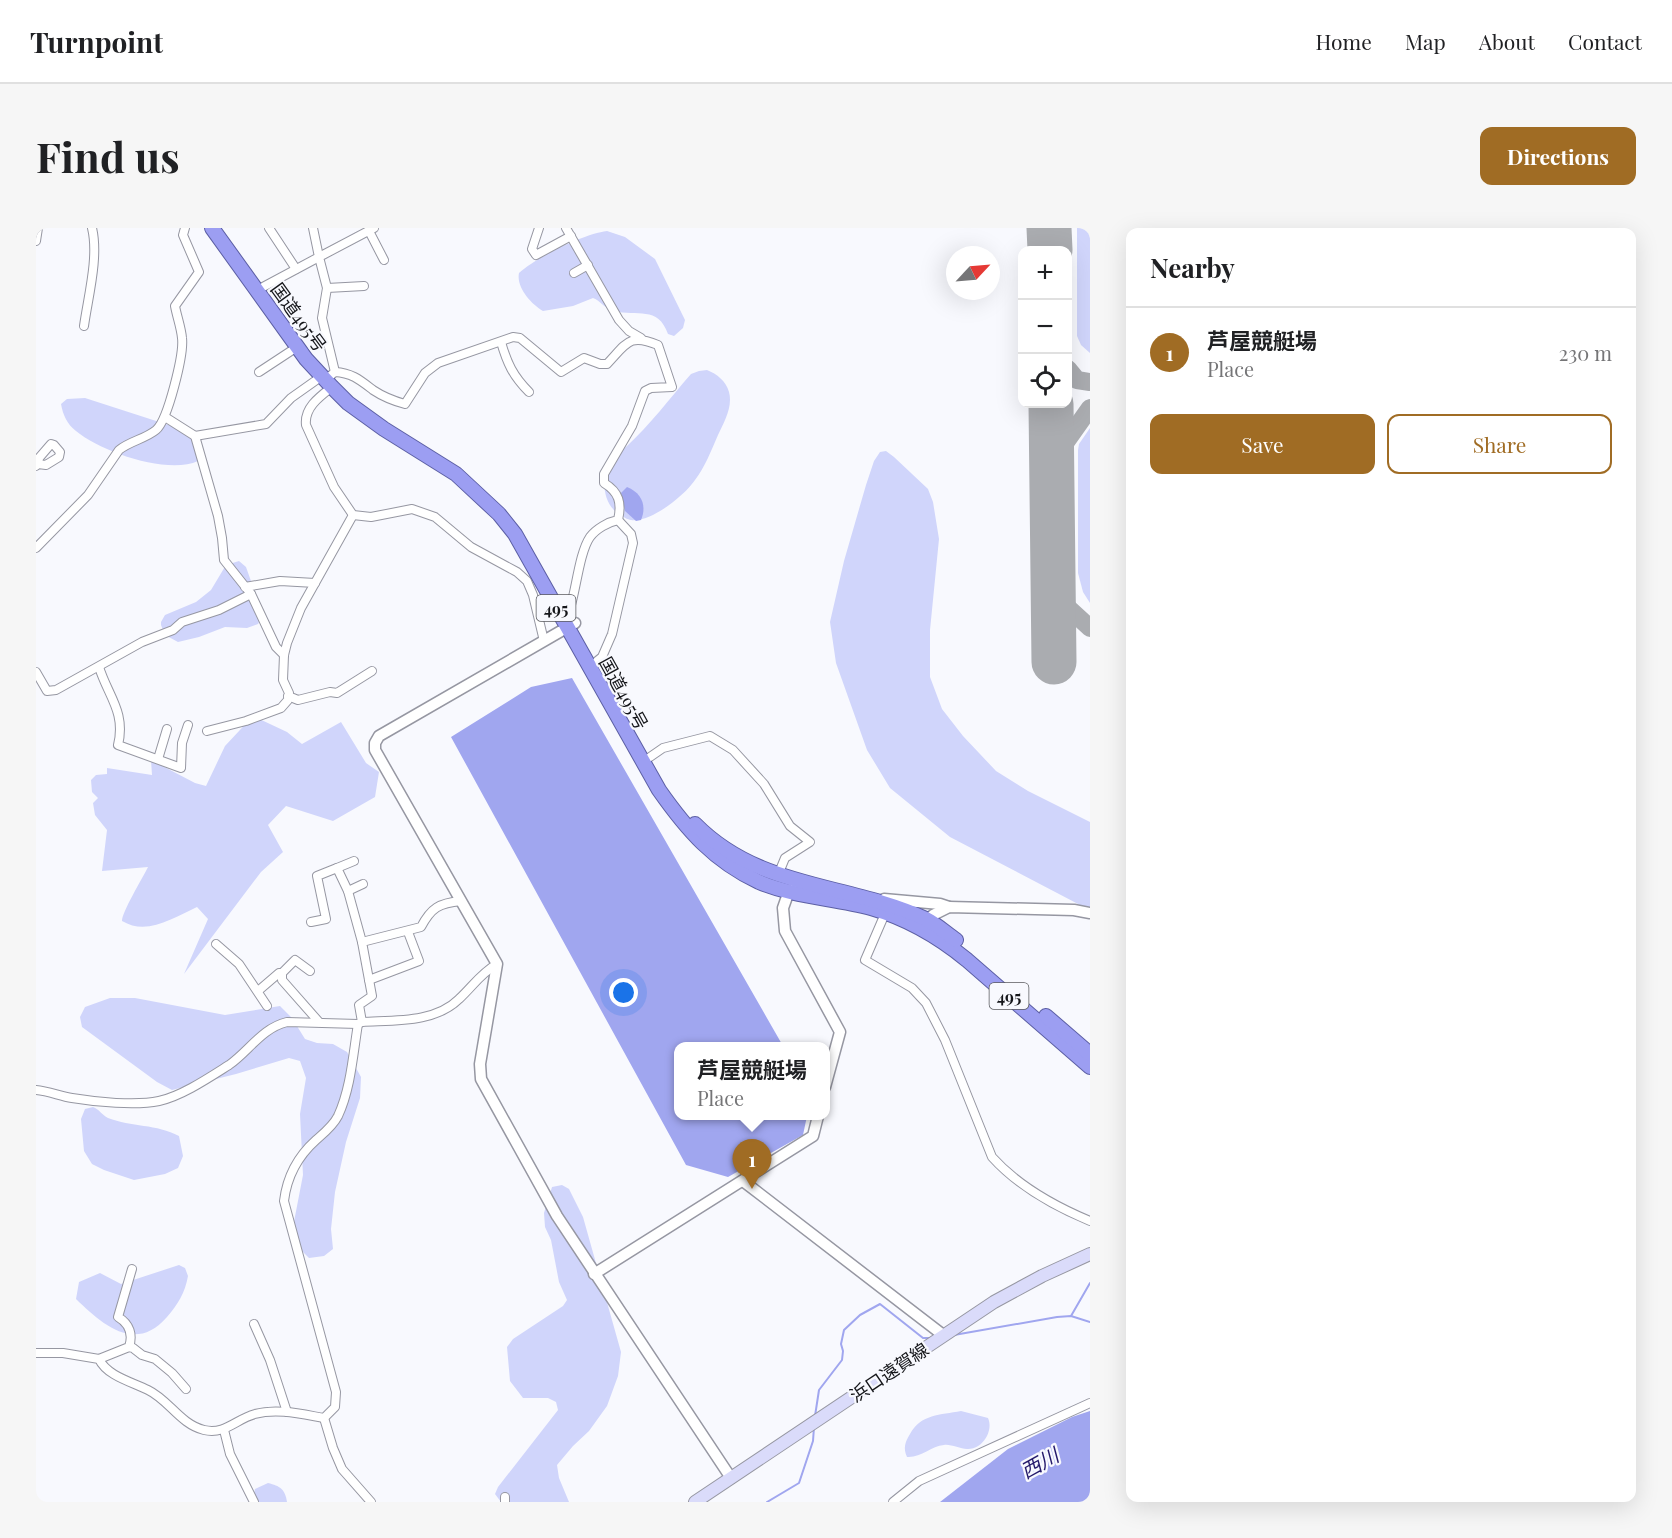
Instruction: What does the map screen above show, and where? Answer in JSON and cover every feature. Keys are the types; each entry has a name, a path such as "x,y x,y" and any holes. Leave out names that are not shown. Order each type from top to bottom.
{"highway":[{"name":"国道495号","path":"212,228 297,347 370,411 462,469 498,501 518,525 659,790 702,845 726,863 760,882 789,891 870,908 888,909 928,920 969,950 1090,1054"},
{"name":"国道495号","path":"221,228 330,378"},
{"name":"国道495号","path":"570,621 597,661 667,788 708,837 740,859 778,875 872,898 947,944 1090,1067"}],"main road":[{"name":"浜口遠賀線","path":"695,1502 994,1302 1090,1254"}],"street":[{"path":"36,241 38,228"},
{"path":"84,326 96,243 92,228"},
{"path":"36,548 88,495 119,450 154,431 165,417 182,353 182,335 177,322 175,306 199,272 183,235 184,228"},
{"path":"269,228 296,269"},
{"path":"313,228 327,288 322,318 330,378 305,418 334,487 352,515"},
{"path":"539,228 532,249 536,255 571,236"},
{"path":"566,228 619,320 629,331 658,345 672,387 651,388 645,391 632,426 604,474 604,483 617,493 620,503 618,520 631,534 633,543 612,634 602,657 597,661"},
{"path":"263,287 372,229 384,260"},
{"path":"574,273 588,265"},
{"path":"327,288 364,286"},
{"path":"195,436 266,424 291,398 330,378 348,372 374,390 405,404 425,373 438,363 513,337 520,338 561,372 584,357 600,364 607,364 627,344 641,338"},
{"path":"501,342 509,367 516,379 529,392"},
{"path":"259,372 297,347"},
{"path":"165,417 195,436 218,516 224,560 248,591 276,647 284,655"},
{"path":"352,515 372,517 412,509 435,517 471,546 517,572 526,581 533,595 544,641"},
{"path":"207,731 246,721 281,708 289,693 283,680 284,655 301,608 352,515"},
{"path":"618,520 602,527 590,537 585,549 570,621 544,641 379,736 375,742 375,750 497,964 480,1064 481,1079 557,1216 731,1478"},
{"path":"36,672 47,691 56,690 142,642 173,630 182,622 219,610 248,591 280,581 315,583"},
{"path":"99,667 116,707 121,731 118,745 181,768 182,743 188,725"},
{"path":"288,696 298,700 330,692 337,693 372,671"},
{"path":"158,759 167,729"},
{"path":"650,757 663,748 710,736 733,750 764,784 790,825 810,842 785,858 778,875"},
{"path":"311,922 326,919 314,878 354,861"},
{"path":"324,1418 335,1407 336,1392 284,1201 289,1179 299,1157 331,1127 337,1118 346,1094 360,1023 359,1005 372,996 362,942 348,891 337,868"},
{"path":"801,881 789,891 783,908 785,932 840,1032 830,1069"},
{"path":"348,891 363,884"},
{"path":"872,898 940,904 949,907 1074,910 1090,913"},
{"path":"362,942 421,927 428,912 447,903 461,901"},
{"path":"928,920 949,907"},
{"path":"888,909 865,960 912,988 926,1003 945,1040 992,1158 999,1166 1044,1200 1090,1221"},
{"path":"369,980 419,961 408,932"},
{"path":"216,944 239,964 267,1006"},
{"path":"258,991 296,960 310,971"},
{"path":"36,1090 83,1099 143,1103 160,1101 206,1079 232,1062 276,1024 287,1022 360,1023 429,1016 460,998 484,972 497,964"},
{"path":"282,973 282,980 319,1022"},
{"path":"594,1274 813,1136 817,1120"},
{"path":"743,1181 943,1335"},
{"path":"129,1347 131,1335 129,1327 118,1317 132,1269"},
{"path":"254,1324 270,1360 287,1412"},
{"path":"36,1353 63,1353 99,1359 129,1347 134,1348 142,1355 155,1359 186,1389"},
{"path":"99,1359 102,1365 116,1376 158,1396 190,1424 204,1430 224,1430 253,1414 272,1412 324,1418"},
{"path":"893,1502 919,1481 1090,1403"},
{"path":"324,1418 342,1469 372,1502"},
{"path":"224,1430 230,1454 254,1502"}],"shaded area":[{"path":"1077,228 1090,228 1090,353 1081,345 1077,336"},
{"path":"607,231 625,237 655,259 685,320 683,328 674,336 668,334 659,319 653,316 614,311 593,298 573,306 543,311 525,295 520,284 519,273 548,253 573,241"},
{"path":"707,370 726,384 730,403 725,420 702,470 684,493 667,507 639,520 625,518 614,510 607,499 605,478 608,462 644,429 691,374"},
{"path":"85,398 184,430 196,442 198,461 185,465 153,463 101,447 76,431 64,416 61,404 67,399"},
{"path":"1090,428 1090,603 1083,592 1078,573 1078,450 1079,444"},
{"path":"886,451 928,489 933,502 939,539 930,630 930,677 942,709 963,736 996,771 1028,791 1090,822 1090,908 1080,905 950,837 890,788 867,750 836,663 830,622 844,561 866,485 874,461 880,452"},
{"path":"239,561 246,567 263,615 258,624 247,628 225,627 178,642 165,635 161,622 165,615 196,602 211,590 226,565"},
{"path":"253,716 287,732 302,744 341,722 366,763 379,772 375,797 333,821 286,806 268,825 283,852 261,872 184,974 208,919 197,907 160,924 150,926 141,927 122,921 148,867 102,871 107,830 95,815 93,803 98,798 92,792 91,780 96,775 107,774 107,768 152,775 151,760 195,783 206,786 225,746"},
{"path":"110,998 135,998 225,1015 280,1006 292,1018 305,1039 317,1043 333,1044 347,1052 361,1077 360,1098 346,1142 335,1192 331,1229 333,1249 324,1256 309,1258 301,1250 292,1232 303,1175 300,1114 306,1078 300,1061 289,1058 172,1090 157,1082 82,1027 80,1017 85,1007"},
{"path":"93,1107 108,1118 162,1129 179,1136 183,1156 178,1168 165,1174 134,1180 92,1164 84,1151 81,1119 85,1109"},
{"path":"562,1185 569,1189 583,1217 621,1352 618,1376 607,1406 589,1431 557,1465 559,1478 569,1502 501,1502 495,1494 498,1487 558,1410 556,1402 548,1398 523,1398 510,1381 507,1347 513,1339 563,1306 567,1300 559,1282 551,1240 545,1227 544,1213 552,1187"},
{"path":"179,1265 185,1268 188,1276 180,1298 167,1317 155,1328 143,1333 131,1334 119,1331 97,1318 76,1299 79,1282 100,1273 121,1284"},
{"path":"961,1411 988,1418 988,1434 982,1443 967,1449 944,1445 917,1456 907,1457 906,1442 914,1427 932,1416"},
{"path":"268,1483 281,1489 287,1502 252,1502 255,1489"}],"water":[{"path":"627,487 642,500 641,520 636,521 625,511 621,493"},
{"path":"572,678 781,1042 674,1042 674,1120 806,1120 803,1135 728,1177 686,1165 451,737 531,687"},
{"name":"西川","path":"1090,1411 1090,1498 1083,1502 940,1502 1008,1449 1072,1417"}],"waterway":[{"path":"1071,1316 1090,1283"},
{"path":"815,1416 819,1390 842,1360 841,1344 844,1330 860,1315 880,1304 923,1338 930,1338"},
{"path":"954,1335 1057,1317 1071,1316 1090,1322"},
{"path":"767,1502 799,1483 813,1441 814,1427"}],"taxiway":[{"path":"1072,374 1077,380 1090,382"},
{"path":"1051,463 1090,408"},
{"path":"1052,593 1090,628"}],"runway":[{"path":"1049,228 1050,246"},
{"path":"1051,408 1054,662"}],"place":[{"name":"芦屋競艇場","path":"752,1189"}]}
